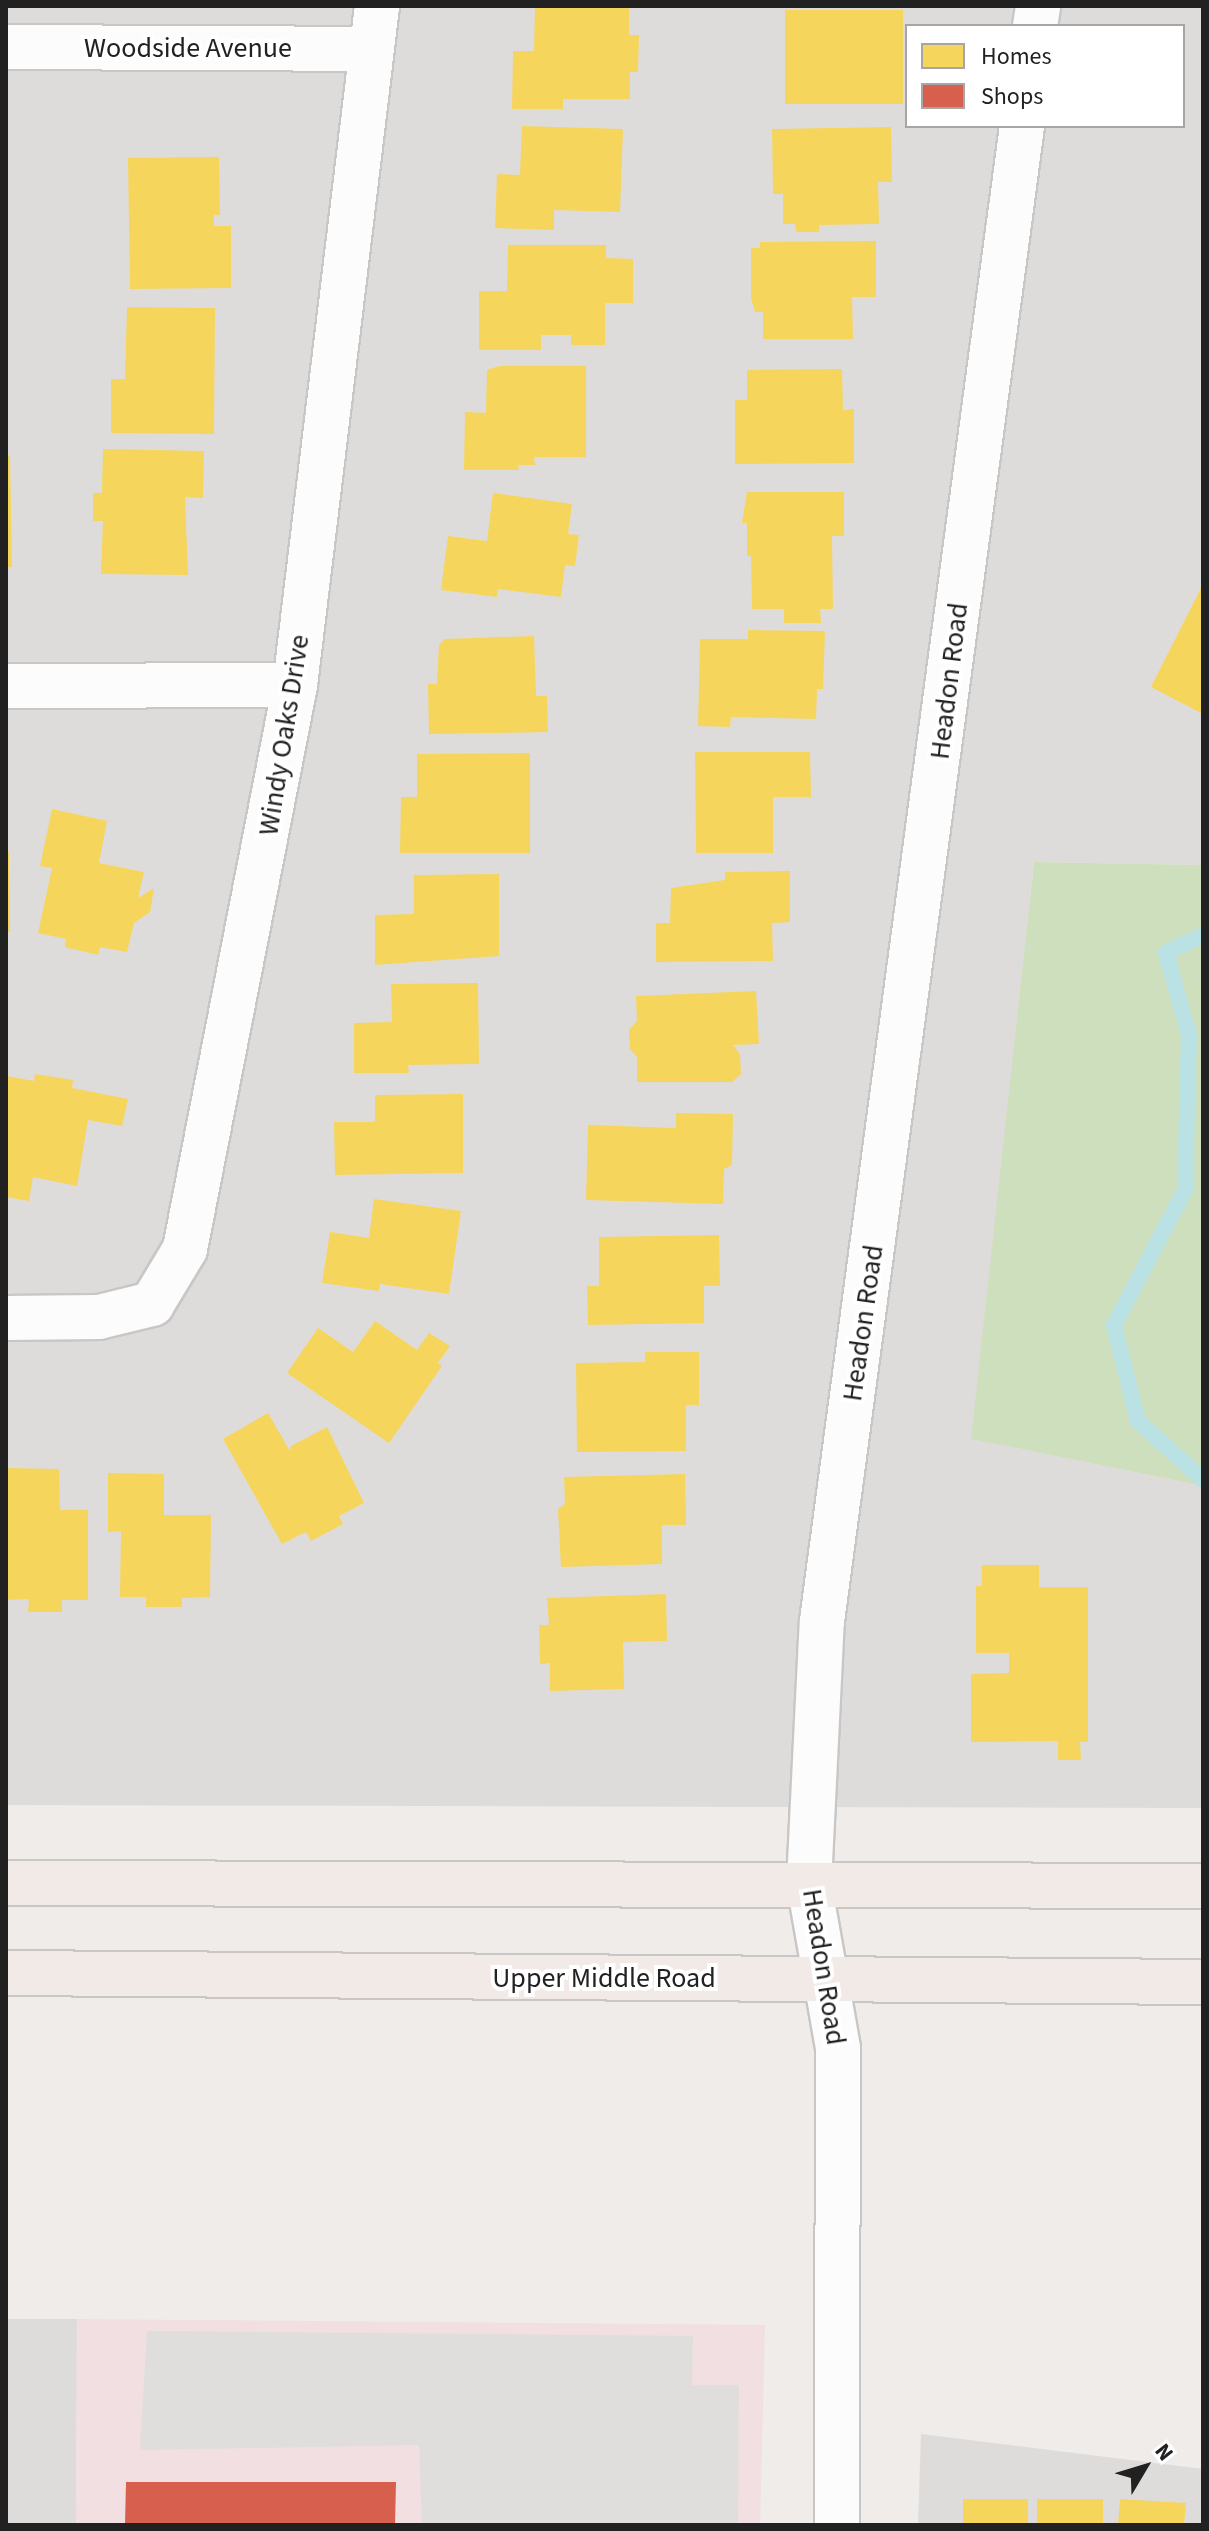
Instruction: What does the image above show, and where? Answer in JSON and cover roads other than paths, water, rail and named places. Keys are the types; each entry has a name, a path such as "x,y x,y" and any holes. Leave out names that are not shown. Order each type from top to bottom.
{"main road":[{"path":"6,1883 1203,1886"},
{"name":"Upper Middle Road","path":"6,1973 1203,1982"}],"street":[{"name":"Windy Oaks Drive","path":"6,1318 99,1317 152,1304 185,1249 295,685 377,6"},
{"name":"Woodside Avenue","path":"6,47 370,49"},
{"name":"Headon Road","path":"837,2525 838,2048 829,1979 809,1883 822,1621 1022,128"},
{"path":"6,686 295,685"}],"waterway":[{"path":"1203,935 1166,953 1189,1035 1185,1190 1114,1325 1138,1421 1203,1480"}]}
